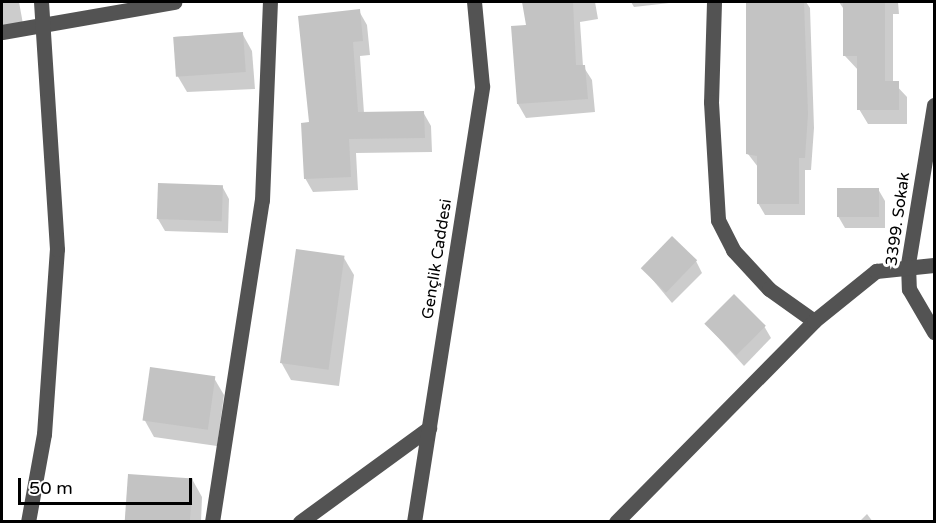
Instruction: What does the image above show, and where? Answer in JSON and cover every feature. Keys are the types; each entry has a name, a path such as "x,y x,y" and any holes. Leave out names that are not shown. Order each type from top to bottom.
{"street":[{"path":"28,522 44,434 57,249 41,2"},
{"path":"2,32 44,27 174,2"},
{"path":"212,522 262,200 270,2"},
{"name":"Gençlik Caddesi","path":"414,522 482,86 474,2"},
{"path":"714,2 711,102 718,220 732,250 769,289 814,321"},
{"name":"3399. Sokak","path":"934,105 908,264 909,289 934,333"},
{"path":"616,522 814,321 876,272 908,264 934,265"},
{"path":"300,522 429,428"}],"building":[{"path":"522,2 573,2 576,65 585,65 588,99 517,104 511,26 526,25"},
{"path":"746,2 804,2 808,114 805,158 799,158 799,204 757,204 757,156 746,154"},
{"path":"843,2 885,2 885,81 899,81 899,110 857,110 857,56 843,56"},
{"path":"360,9 363,41 353,42 358,112 424,111 425,138 349,139 351,177 304,179 301,123 309,122 298,16"},
{"path":"243,32 246,72 176,77 173,37"},
{"path":"158,183 223,185 222,221 157,219"},
{"path":"837,188 879,188 879,217 837,217"},
{"path":"672,236 697,260 666,293 641,268"},
{"path":"296,249 345,256 329,370 280,363"},
{"path":"734,294 766,326 736,356 704,324"},
{"path":"150,367 215,376 208,430 142,420"},
{"path":"128,474 193,479 190,522 125,522"}]}
